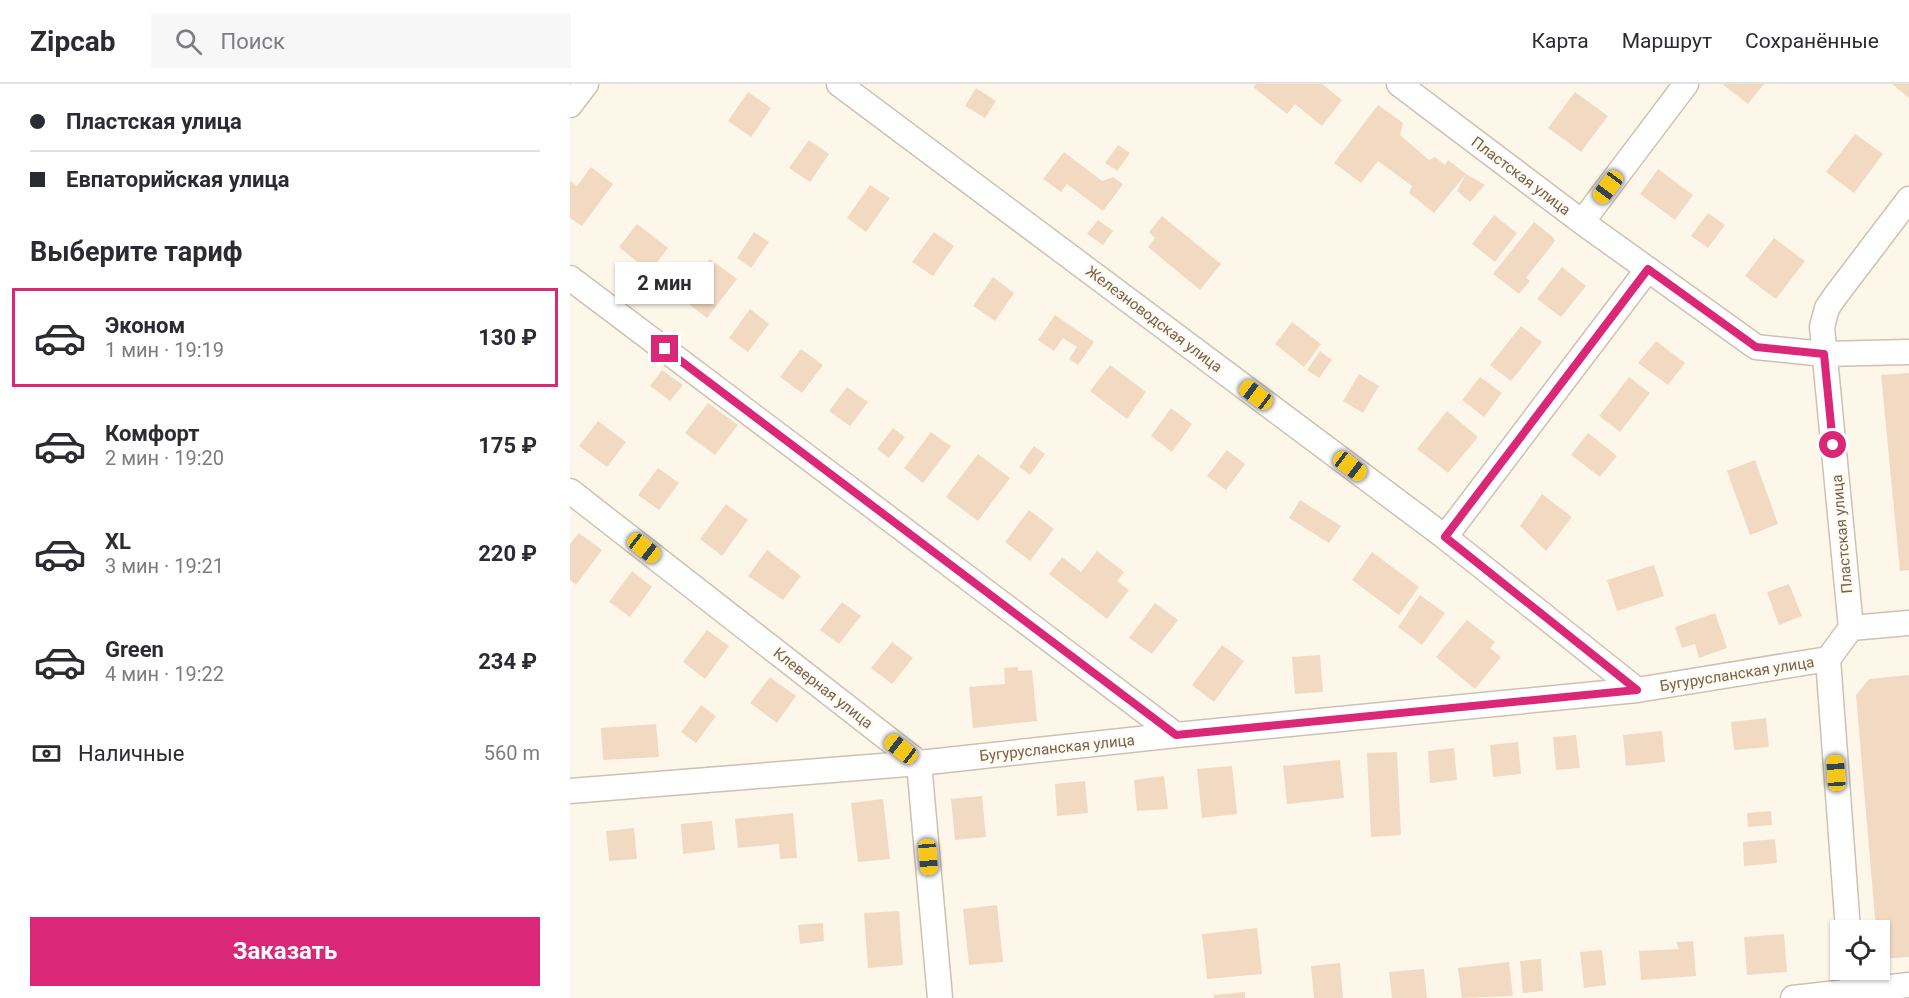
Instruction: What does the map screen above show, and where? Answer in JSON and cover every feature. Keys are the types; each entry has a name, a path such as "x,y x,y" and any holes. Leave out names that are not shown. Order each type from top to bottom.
{"street":[{"path":"570,105 586,84"},
{"name":"Железноводская улица","path":"839,84 1445,537 1637,690"},
{"name":"Пластская улица","path":"1399,84 1582,222 1756,347 1824,354 1851,628"},
{"path":"1582,222 1686,84"},
{"path":"1909,199 1827,308 1822,327 1824,354 1909,352"},
{"path":"1445,537 1648,269"},
{"path":"570,278 1176,735"},
{"name":"Клеверная улица","path":"570,491 919,763"},
{"path":"1847,920 1828,659 1851,628 1909,622"},
{"name":"Бугурусланская улица","path":"570,790 919,763 1176,735 1637,690 1828,659"},
{"path":"919,763 940,998"},
{"path":"1793,998 1852,986 1909,985"}],"building":[{"path":"1256,84 1322,84 1342,100 1322,126 1295,104 1287,114 1253,87"},
{"path":"1722,84 1764,84 1748,104"},
{"path":"1892,84 1909,84 1909,98"},
{"path":"976,88 996,101 985,118 965,106"},
{"path":"748,92 771,108 751,137 728,121"},
{"path":"1575,92 1608,116 1581,152 1548,128"},
{"path":"1378,105 1403,123 1400,135 1429,160 1435,157 1445,165 1448,160 1466,174 1434,213 1409,193 1412,186 1378,161 1361,183 1334,163"},
{"path":"1855,134 1883,154 1854,193 1826,172"},
{"path":"809,140 829,154 810,182 789,168"},
{"path":"1118,145 1130,153 1117,171 1105,163"},
{"path":"1064,152 1102,181 1113,177 1123,184 1103,211 1067,184 1061,192 1043,179"},
{"path":"591,167 613,184 582,226 570,218 570,181 577,186"},
{"path":"1658,169 1693,195 1675,220 1640,194"},
{"path":"1466,174 1485,185 1470,202 1457,191"},
{"path":"870,185 890,198 866,232 847,218"},
{"path":"1708,213 1725,225 1708,248 1691,236"},
{"path":"1494,215 1517,233 1495,262 1472,244"},
{"path":"1162,216 1221,264 1200,290 1148,247 1155,238 1149,232"},
{"path":"1098,220 1113,231 1103,245 1087,234"},
{"path":"1534,222 1555,241 1526,278 1530,281 1519,294 1493,274"},
{"path":"637,224 668,248 650,272 619,247"},
{"path":"754,232 769,242 751,268 737,258"},
{"path":"934,232 954,246 933,276 912,262"},
{"path":"1774,238 1805,261 1776,299 1745,276"},
{"path":"710,259 737,279 707,318 681,298"},
{"path":"1562,267 1586,286 1561,317 1537,299"},
{"path":"993,277 1014,293 995,321 973,306"},
{"path":"750,309 769,324 748,352 729,338"},
{"path":"1055,315 1094,342 1078,365 1069,359 1077,347 1063,338 1054,351 1038,340"},
{"path":"1292,322 1321,344 1304,367 1275,344"},
{"path":"1521,326 1542,342 1511,381 1490,365"},
{"path":"1656,341 1685,363 1668,385 1638,363"},
{"path":"801,349 823,365 802,393 780,377"},
{"path":"1320,351 1332,360 1319,378 1307,370"},
{"path":"1110,365 1146,392 1127,419 1090,391"},
{"path":"662,370 683,385 670,401 650,386"},
{"path":"1909,373 1909,570 1900,571 1881,375"},
{"path":"1359,374 1379,386 1363,413 1343,401"},
{"path":"1480,377 1502,393 1484,417 1462,400"},
{"path":"1629,377 1650,393 1620,432 1599,416"},
{"path":"847,387 868,402 850,426 829,411"},
{"path":"708,403 738,425 715,455 685,433"},
{"path":"1171,408 1192,424 1172,452 1151,436"},
{"path":"1447,411 1478,437 1448,473 1417,449"},
{"path":"598,421 626,442 607,467 579,446"},
{"path":"893,428 905,437 889,458 877,449"},
{"path":"931,432 951,446 923,483 904,468"},
{"path":"1588,433 1617,456 1600,477 1571,455"},
{"path":"1034,446 1045,454 1030,475 1019,467"},
{"path":"1227,450 1245,464 1226,490 1207,476"},
{"path":"978,454 1010,478 978,521 946,497"},
{"path":"1755,460 1778,524 1750,535 1727,471"},
{"path":"658,468 679,483 659,510 638,495"},
{"path":"1542,494 1572,517 1546,551 1520,526"},
{"path":"1300,500 1341,526 1329,543 1289,518"},
{"path":"726,504 748,520 722,556 700,539"},
{"path":"1029,510 1054,529 1030,561 1005,542"},
{"path":"579,533 602,550 576,585 570,580 570,544"},
{"path":"767,550 801,576 783,600 748,576"},
{"path":"1097,551 1124,572 1117,581 1129,590 1107,619 1049,574 1062,557 1081,572"},
{"path":"1372,552 1419,587 1399,615 1352,580"},
{"path":"1654,565 1664,596 1617,611 1607,580"},
{"path":"632,571 652,587 630,617 609,602"},
{"path":"1789,584 1802,616 1779,625 1767,592"},
{"path":"1420,595 1445,613 1422,645 1398,627"},
{"path":"842,602 861,616 839,644 820,630"},
{"path":"1155,603 1178,620 1152,654 1129,638"},
{"path":"1715,613 1727,648 1699,658 1695,644 1682,648 1675,627"},
{"path":"1467,620 1495,642 1490,648 1501,657 1475,689 1436,657"},
{"path":"707,630 729,646 705,679 683,662"},
{"path":"892,642 913,658 892,684 871,668"},
{"path":"1222,645 1244,661 1214,702 1192,685"},
{"path":"1320,655 1323,692 1295,694 1292,657"},
{"path":"1018,667 1018,671 1032,670 1037,721 973,728 969,687 1005,684 1004,668"},
{"path":"1909,675 1909,957 1890,958 1890,920 1875,920 1856,695 1869,679"},
{"path":"770,677 796,696 777,723 750,703"},
{"path":"701,705 716,716 696,743 681,732"},
{"path":"1766,718 1769,747 1734,750 1731,722"},
{"path":"656,724 659,757 603,760 601,728"},
{"path":"1662,731 1665,762 1626,766 1623,735"},
{"path":"1576,735 1580,768 1556,770 1553,737"},
{"path":"1518,742 1521,774 1493,777 1490,745"},
{"path":"1454,748 1457,780 1430,783 1428,751"},
{"path":"1397,752 1401,835 1371,837 1367,753"},
{"path":"1340,760 1344,798 1287,804 1283,766"},
{"path":"1232,766 1237,814 1202,818 1197,769"},
{"path":"1164,776 1168,809 1137,811 1134,780"},
{"path":"1085,781 1088,813 1057,816 1055,784"},
{"path":"982,796 986,837 955,840 951,799"},
{"path":"883,799 890,859 858,862 851,803"},
{"path":"1771,811 1772,825 1748,827 1747,813"},
{"path":"793,813 797,858 780,859 779,844 738,848 735,819"},
{"path":"712,821 715,850 683,854 681,824"},
{"path":"634,828 637,859 609,861 606,831"},
{"path":"1775,839 1777,863 1744,866 1743,842"},
{"path":"997,905 1003,962 969,965 963,909"},
{"path":"899,911 903,965 868,968 864,913"},
{"path":"823,923 824,941 800,944 798,925"},
{"path":"1257,928 1262,974 1207,979 1202,934"},
{"path":"1784,934 1787,972 1747,975 1744,937"},
{"path":"1693,941 1696,976 1641,980 1639,951 1679,949 1676,942"},
{"path":"1602,950 1606,985 1584,988 1580,952"},
{"path":"1541,959 1543,991 1523,993 1520,961"},
{"path":"1509,962 1513,996 1462,998 1458,968"},
{"path":"1340,963 1343,998 1314,998 1311,966"},
{"path":"1424,969 1427,998 1392,998 1389,972"},
{"path":"1245,992 1245,998 1214,998 1213,995"}],"route":[{"path":"665,349 1176,735 1637,690 1445,537 1648,269 1756,347 1824,354 1833,445"}]}
